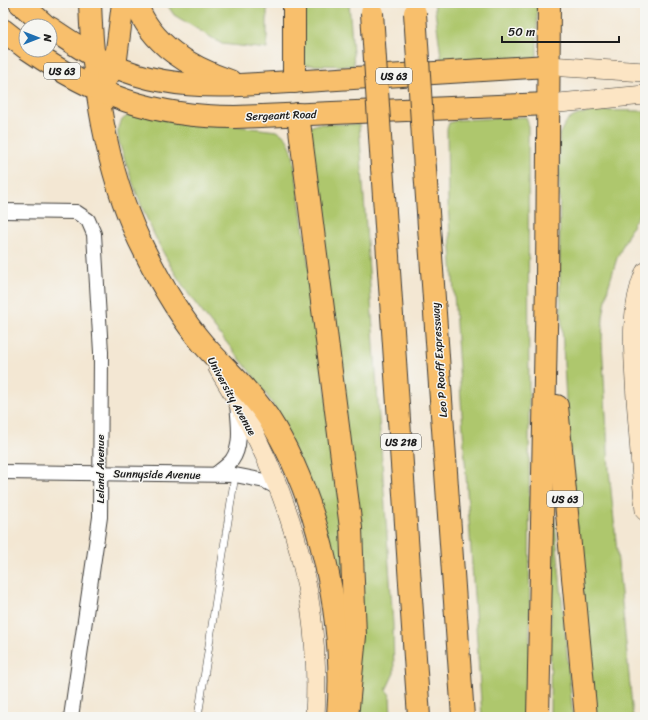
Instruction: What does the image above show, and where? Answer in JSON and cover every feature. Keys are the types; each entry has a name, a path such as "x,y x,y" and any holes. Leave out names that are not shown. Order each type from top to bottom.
{"main road":[{"path":"20,3 37,18"},
{"name":"University Avenue","path":"90,3 92,55 97,90 112,162 132,224 160,281 203,344"},
{"path":"97,90 115,66 123,3"},
{"path":"136,3 140,15 151,32 164,46 206,73 240,85"},
{"path":"294,3 294,82 351,528 355,636 347,717"},
{"path":"548,66 549,3"},
{"name":"US 218","path":"372,8 420,717"},
{"name":"Leo P Rooff Expressway","path":"414,8 463,717"},
{"path":"3,30 18,42"},
{"name":"US 63","path":"58,33 92,55 115,66 167,82 193,85 240,85 548,66 547,281 562,473 586,717"},
{"name":"Sergeant Road","path":"43,58 97,90 142,106 190,115 236,117 548,104"},
{"path":"538,717 547,281"},
{"path":"203,344 246,387 268,417 287,451 302,485 322,550 330,589 339,667 338,717"},
{"path":"404,717 414,630"}],"street":[{"path":"548,66 645,72"},
{"path":"548,104 645,95"},
{"name":"Leland Avenue","path":"3,211 76,212 88,220 94,234 101,352 100,517 71,717"},
{"path":"645,272 638,294 633,337 645,511"},
{"name":"University Avenue","path":"203,344 237,399 280,489 292,524 310,595 317,664 315,717"},
{"name":"Sunnyside Avenue","path":"216,474 232,459 236,449 238,434 237,399"},
{"name":"Sunnyside Avenue","path":"3,472 236,475 265,481 280,489"}],"lane":[{"path":"198,717 236,475"}],"green space":[{"path":"166,3 267,3 267,49 222,44 174,15"},
{"path":"302,3 349,3 354,66 304,65"},
{"path":"434,3 537,3 537,55 535,58 442,64"},
{"path":"606,111 645,111 645,207 634,222 617,258 608,288 603,317 602,342 609,469 633,717 594,717 567,418 560,292 559,135 567,122 577,115"},
{"path":"135,114 277,131 286,138 291,147 339,483 346,618 284,425 275,408 254,377 195,303 173,270 155,236 139,200 121,148 118,134 118,127 121,121 126,117"},
{"path":"526,117 528,122 530,717 482,717 448,203 447,129 449,123 458,120"},
{"path":"317,124 359,124 393,624 394,673 386,690 390,695 391,717 356,717 310,127"},
{"path":"552,492 573,717 550,717"}]}
